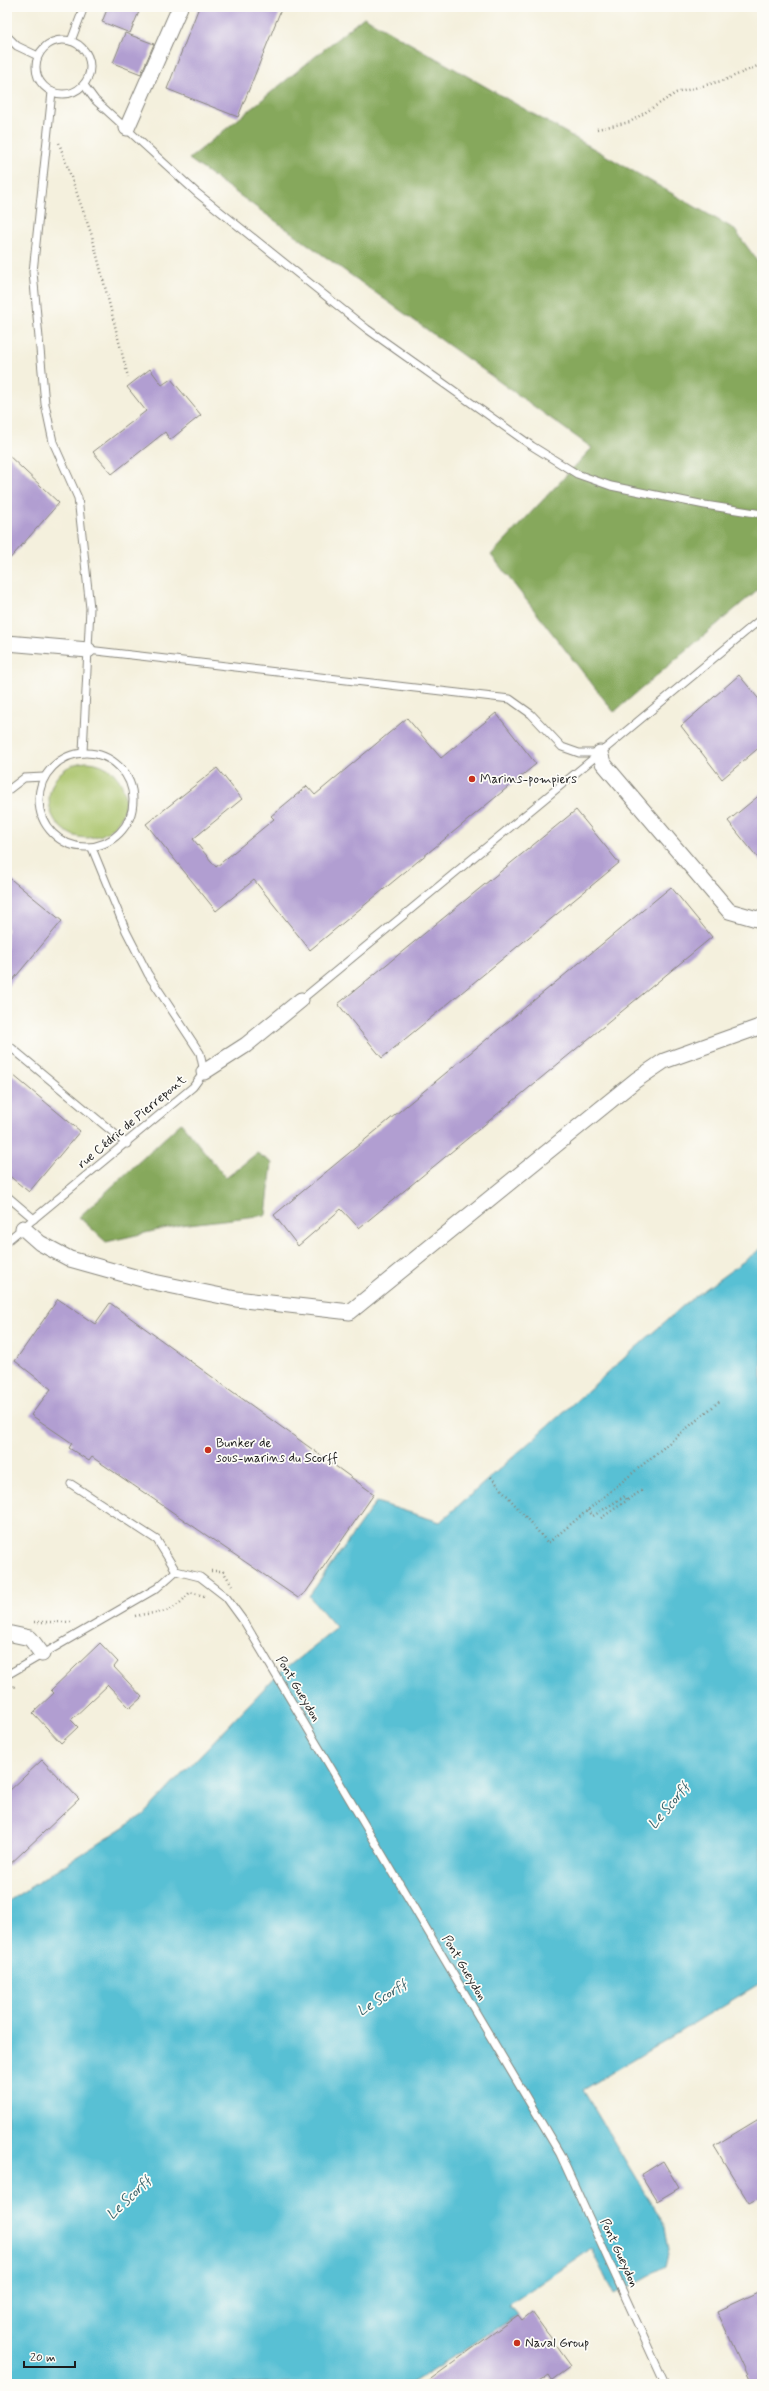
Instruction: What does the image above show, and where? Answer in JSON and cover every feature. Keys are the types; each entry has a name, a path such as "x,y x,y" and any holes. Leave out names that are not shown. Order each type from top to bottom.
{"street":[{"path":"128,128 180,7"},
{"path":"7,642 88,650"},
{"path":"600,753 603,763 729,911 757,919 762,916"},
{"path":"204,1072 246,1045 300,1000"},
{"path":"28,1224 40,1243 70,1259 149,1281 236,1299 350,1312 636,1080 664,1061 762,1026"},
{"path":"7,1633 30,1638 42,1654"}],"lane":[{"path":"71,41 84,7"},
{"path":"7,36 17,46 38,56"},
{"path":"59,40 71,41 84,50 89,58 89,76 84,85 69,94 52,92 45,88 38,77 35,64 38,56 50,42 59,40"},
{"path":"84,85 95,100 128,128 139,142 197,194 368,329 532,446 577,474 611,486 705,505 762,514"},
{"path":"52,92 33,272 45,404 53,442 78,498 90,608 83,752"},
{"path":"300,1000 762,618"},
{"path":"88,650 510,699 532,714 562,747 579,753 600,753"},
{"path":"83,752 99,754 113,761 125,772 132,787 134,802 130,818 122,832 110,842 92,848 79,848 65,843 52,834 43,822 38,807 39,791 44,777 54,765 67,756 83,752"},
{"path":"7,791 24,778 44,777"},
{"path":"92,848 126,931 148,974 200,1053 204,1072"},
{"path":"7,1044 127,1144"},
{"name":"rue Cédric de Pierrepont","path":"7,1241 127,1144 193,1087 204,1072"},
{"path":"7,1196 28,1224"},
{"path":"7,1675 157,1588 176,1571 157,1540 71,1484"},
{"name":"Pont Gueydon","path":"176,1571 200,1577 226,1597 244,1623 560,2154 665,2384"}],"path":[{"path":"597,130 630,122 676,93 725,80 762,64"},
{"path":"47,140 59,144 92,236 128,376"},
{"path":"491,1477 548,1543 722,1400"},
{"path":"601,1518 644,1489"},
{"path":"588,1510 593,1516 625,1496 627,1500"},
{"path":"121,1608 128,1621 136,1616 169,1611 182,1603 190,1592 206,1596"},
{"path":"30,1622 75,1622"},
{"path":"7,1691 18,1685"}],"green space":[{"path":"364,17 734,229 762,267 762,586 614,712 491,555 592,448 189,159"},
{"path":"87,762 101,765 114,773 122,786 125,800 122,814 114,827 101,835 87,838 73,835 60,827 52,814 49,800 52,786 60,773 73,765"},
{"path":"181,1123 226,1178 257,1153 272,1163 266,1215 180,1225 106,1242 79,1217"}],"water":[{"name":"Le Scorff","path":"762,1248 762,1982 583,2090 665,2227 669,2250 665,2267 614,2295 591,2249 510,2305 518,2315 411,2384 7,2384 7,1902 143,1815 276,1676 337,1628 309,1596 376,1502 440,1522 685,1304"}],"building":[{"path":"108,7 141,7 130,33 102,22"},
{"path":"199,7 282,7 238,117 167,89"},
{"path":"125,33 154,44 141,74 113,63"},
{"path":"150,369 162,385 171,379 201,415 170,440 165,432 112,474 93,452 146,411 127,387"},
{"path":"7,454 59,503 7,562"},
{"path":"739,675 762,703 762,745 722,779 681,726"},
{"path":"496,713 536,764 310,950 254,880 216,911 146,824 217,768 242,799 193,839 216,867 274,819 271,816 307,786 315,795 407,718 441,758"},
{"path":"762,793 762,863 728,821"},
{"path":"576,810 619,863 382,1058 338,1004"},
{"path":"7,876 62,921 7,987"},
{"path":"671,887 712,937 359,1228 341,1209 298,1246 274,1215"},
{"path":"7,1070 80,1131 29,1192 7,1174"},
{"name":"Bunker de sous-marins du Scorff","path":"58,1299 95,1324 110,1303 374,1494 306,1592 298,1598 92,1457 89,1461 69,1448 72,1443 31,1415 51,1389 15,1361"},
{"path":"100,1643 118,1662 114,1667 142,1697 130,1708 108,1685 71,1720 78,1727 61,1743 33,1713 54,1693 51,1690"},
{"path":"42,1760 79,1799 7,1867 7,1793"},
{"path":"762,2117 762,2196 749,2203 714,2146"},
{"path":"663,2161 679,2188 657,2201 641,2175"},
{"path":"762,2290 762,2384 751,2384 717,2311"},
{"name":"Naval Group","path":"532,2312 571,2366 552,2380 549,2375 536,2384 424,2384 518,2315 522,2320"}],"place":[{"name":"Marins-pompiers","path":"472,779"},
{"name":"Bunker de sous-marins du Scorff","path":"208,1450"},
{"name":"Naval Group","path":"517,2343"}]}
